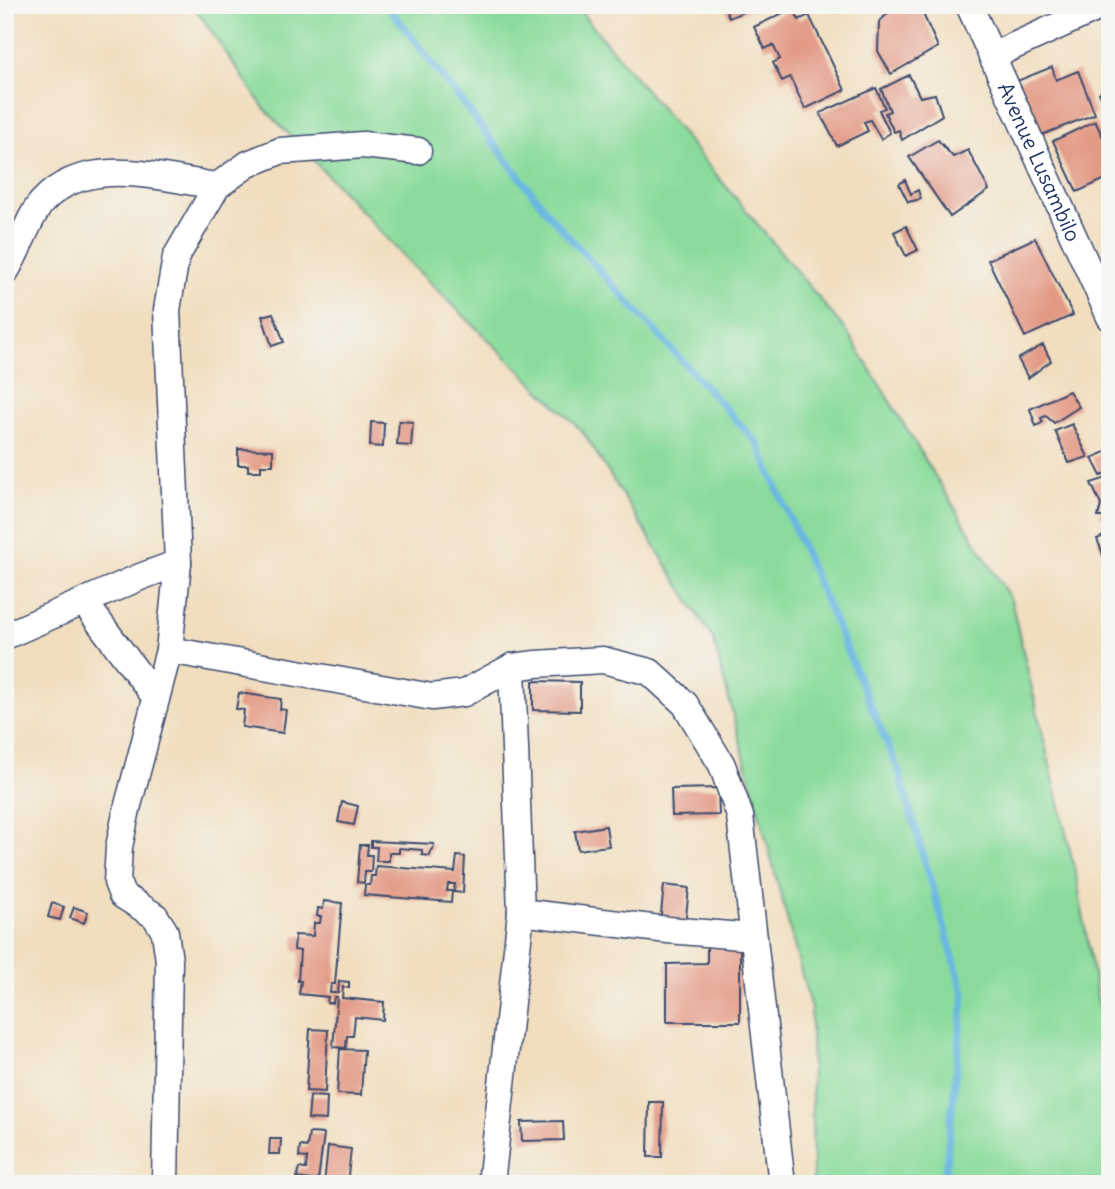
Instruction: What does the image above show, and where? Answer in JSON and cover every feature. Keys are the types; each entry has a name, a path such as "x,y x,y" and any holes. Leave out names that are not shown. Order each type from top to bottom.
{"street":[{"name":"Avenue Lusambilo","path":"969,5 1110,317"},
{"path":"992,56 1104,5"},
{"path":"165,1184 169,961 164,932 155,916 122,895 117,882 119,846 127,809 169,650 178,563 167,310 176,257 217,186 248,164 280,151 363,145 418,150"},
{"path":"5,272 42,201 71,179 109,171 217,186"},
{"path":"5,636 178,563"},
{"path":"83,602 156,698"},
{"path":"169,650 432,697 464,693 512,667 536,664 603,660 650,672 685,704 722,765 740,816 782,1184"},
{"path":"491,1184 522,912 512,667"},
{"path":"522,912 667,930 754,937"}],"green space":[{"path":"193,5 575,5 848,333 1011,600 1077,880 1110,1073 1110,1184 813,1184 811,1009 713,639 583,432 414,267 264,108"}],"building":[{"path":"724,5 759,5 729,18"},
{"path":"896,5 919,5 938,47 891,74 878,51 879,22"},
{"path":"793,8 799,20 809,15 845,90 805,109 790,77 782,81 773,63 780,59 773,45 765,49 754,27"},
{"path":"1052,67 1056,80 1078,71 1095,114 1034,138 1012,83"},
{"path":"909,75 920,97 935,94 942,115 902,140 899,130 894,132 885,113 890,111 881,89"},
{"path":"1110,81 1110,113 1099,93 1106,89 1104,84"},
{"path":"876,88 885,108 879,110 890,133 881,139 870,120 864,122 868,131 837,146 820,113"},
{"path":"1095,121 1110,151 1110,177 1077,192 1053,141"},
{"path":"938,140 953,157 968,150 989,190 950,217 909,157"},
{"path":"905,180 911,194 918,190 921,199 908,202 899,184"},
{"path":"906,226 918,250 906,256 894,232"},
{"path":"1035,238 1073,315 1025,337 988,260"},
{"path":"273,313 284,342 272,346 262,316"},
{"path":"1043,345 1051,361 1028,378 1018,359"},
{"path":"1069,391 1079,407 1054,423 1046,416 1041,418 1043,422 1036,426 1030,409"},
{"path":"399,421 413,422 411,446 397,445"},
{"path":"371,422 384,423 383,447 370,446"},
{"path":"1072,424 1088,457 1069,463 1055,431"},
{"path":"238,449 273,450 273,465 261,465 261,471 248,471 248,465 238,465"},
{"path":"1110,450 1110,472 1101,476 1092,458"},
{"path":"1110,477 1110,533 1103,517 1098,517 1101,505 1091,483"},
{"path":"1110,533 1110,557 1104,557 1097,539"},
{"path":"533,681 580,682 580,711 533,710"},
{"path":"239,693 281,699 280,709 286,710 283,733 242,727 244,710 236,709"},
{"path":"718,788 719,815 672,816 671,789"},
{"path":"342,802 358,806 354,825 338,822"},
{"path":"606,826 609,846 578,850 575,831"},
{"path":"371,841 434,844 430,856 422,855 422,850 399,848 399,853 389,853 389,861 376,861 377,847 371,847"},
{"path":"360,845 368,845 367,855 372,855 371,872 365,872 364,883 357,882"},
{"path":"457,856 465,857 463,893 454,892 455,884 448,884 447,891 452,891 451,902 364,895 365,885 370,885 371,876 375,876 376,866 455,872"},
{"path":"664,885 689,888 685,926 660,923"},
{"path":"324,901 342,903 335,984 331,984 330,993 338,993 339,981 349,982 349,988 343,987 342,998 384,1002 383,1020 355,1017 353,1036 347,1036 346,1048 333,1047 337,997 334,997 333,1003 327,1003 328,997 299,994 300,951 294,950 295,935 313,936 314,923 320,923 318,908 323,909"},
{"path":"52,903 64,907 60,920 48,917"},
{"path":"74,907 88,912 84,923 70,918"},
{"path":"707,947 740,947 740,1022 667,1022 667,964 707,963"},
{"path":"310,1029 328,1030 325,1092 306,1091"},
{"path":"340,1049 364,1050 361,1095 337,1094"},
{"path":"310,1096 327,1097 326,1120 308,1119"},
{"path":"649,1102 663,1102 662,1157 648,1157"},
{"path":"563,1121 564,1140 522,1141 521,1122"},
{"path":"309,1133 324,1134 318,1181 297,1178 299,1168 306,1169 307,1158 299,1157 300,1146 307,1147"},
{"path":"270,1139 281,1139 280,1154 269,1154"},
{"path":"328,1146 351,1149 347,1184 324,1184"}],"waterway":[{"path":"387,5 550,216 758,444 898,769 964,994 944,1184"}]}
